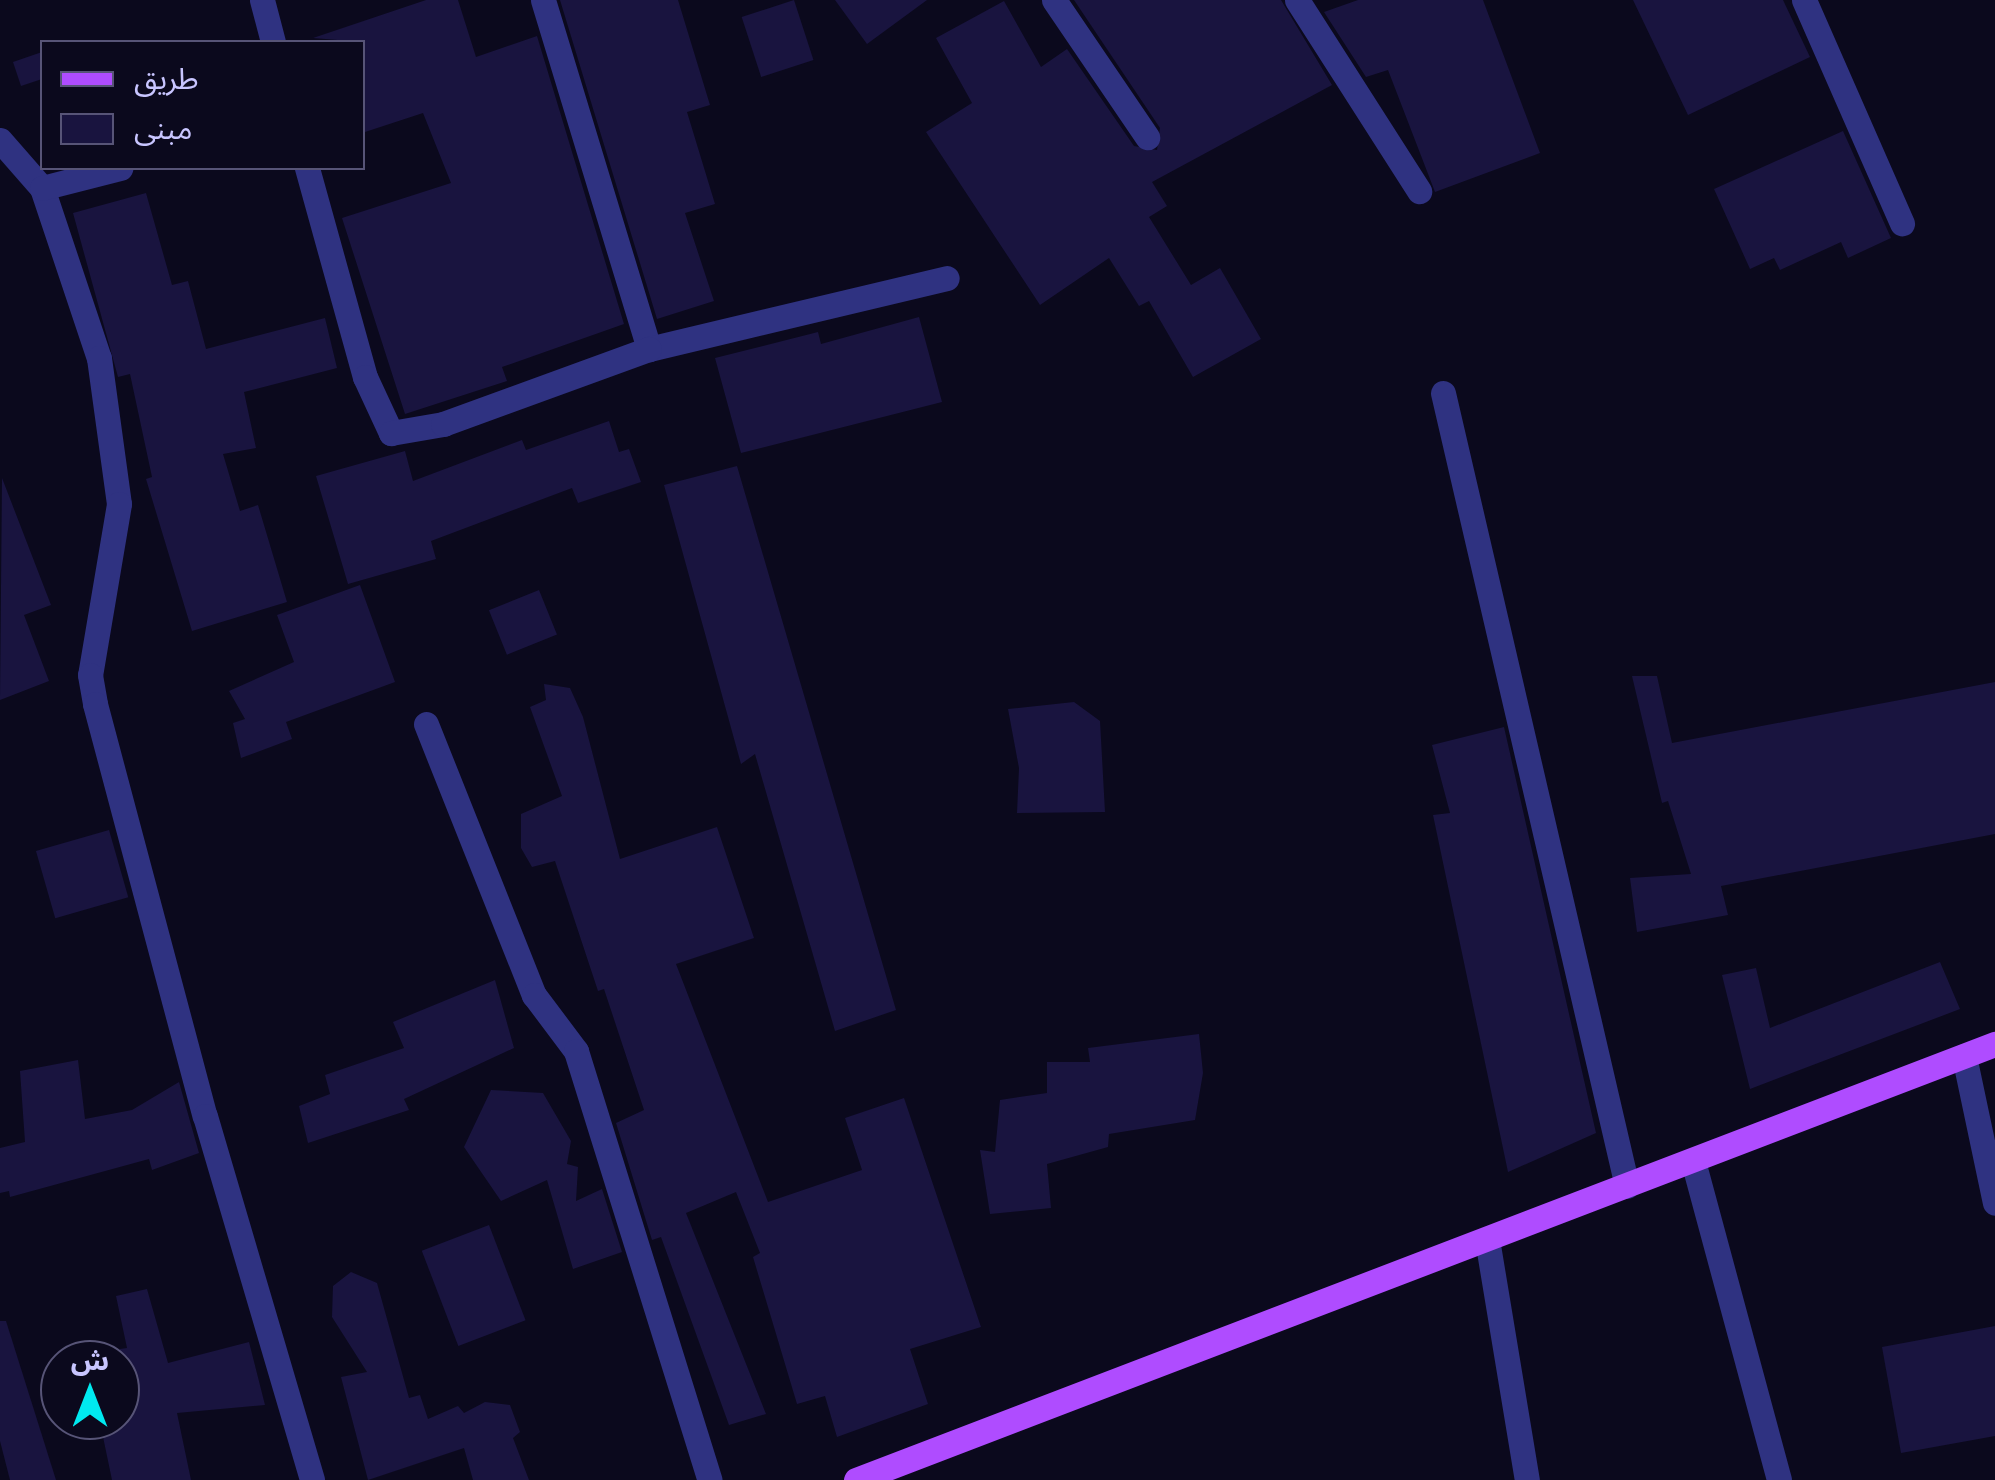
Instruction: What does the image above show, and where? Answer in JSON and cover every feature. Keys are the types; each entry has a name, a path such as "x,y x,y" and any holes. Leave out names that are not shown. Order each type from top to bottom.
{"main road":[{"path":"856,1480 896,1472 1995,1044"}],"street":[{"path":"262,0 272,40"},
{"path":"543,0 649,350"},
{"path":"1054,0 1147,137"},
{"path":"1297,0 1419,191"},
{"path":"1804,0 1902,223"},
{"path":"0,140 42,188 99,358 119,504 90,675 95,704 205,1116 312,1480"},
{"path":"42,188 112,170"},
{"path":"308,170 365,377 392,434 443,424 649,350 946,278"},
{"path":"1443,394 1626,1186"},
{"path":"426,724 534,996 576,1051 710,1480"},
{"path":"1964,1056 1995,1204"},
{"path":"1693,1161 1780,1480"},
{"path":"1487,1240 1527,1480"}],"building":[{"path":"426,0 458,0 476,57 537,36 624,324 502,367 507,381 405,414 342,218 451,183 423,113 365,132 365,40 313,38"},
{"path":"560,0 678,0 710,105 687,112 715,204 685,213 714,301 657,319"},
{"path":"794,0 813,60 761,77 742,17"},
{"path":"835,0 927,0 867,44"},
{"path":"1074,0 1281,0 1332,85 1152,182 1167,206 1149,217 1191,285 1220,268 1261,339 1193,377 1149,301 1139,306 1109,258 1040,305 926,132 972,103 936,38 1004,1 1041,67 1067,49 1134,146 1157,150 1160,128"},
{"path":"1358,0 1483,0 1540,153 1435,192 1388,70 1366,77 1324,12"},
{"path":"1633,0 1783,0 1810,57 1688,115"},
{"path":"40,53 40,80 21,86 13,62"},
{"path":"1843,131 1891,238 1848,258 1841,242 1780,270 1774,258 1750,269 1714,189"},
{"path":"146,193 172,285 188,281 206,349 325,318 337,368 244,392 256,448 223,454 240,511 258,505 287,602 192,631 146,479 152,477 130,374 118,377 73,213"},
{"path":"919,317 942,402 741,453 715,358 818,332 821,344"},
{"path":"609,421 619,452 629,449 641,482 578,503 572,488 431,541 436,559 348,584 316,476 405,451 413,481 522,440 526,450"},
{"path":"737,466 896,1010 835,1031 755,754 741,764 664,485"},
{"path":"2,478 51,605 24,615 49,681 0,700"},
{"path":"360,585 395,682 286,722 292,739 241,758 233,723 245,719 229,691 294,662 277,615"},
{"path":"539,590 557,635 507,655 489,610"},
{"path":"1632,676 1657,676 1672,743 1995,682 1995,834 1721,886 1728,915 1637,932 1630,878 1691,874 1668,801 1662,803"},
{"path":"544,684 570,688 583,717 620,859 717,827 754,938 676,964 768,1202 862,1170 845,1118 904,1098 981,1327 910,1349 928,1404 837,1437 825,1396 797,1404 753,1257 760,1253 736,1192 686,1213 766,1414 729,1425 661,1237 652,1240 616,1123 644,1110 604,989 598,991 555,861 532,867 521,848 521,814 562,796 530,707 546,700"},
{"path":"1074,702 1100,721 1105,812 1017,813 1019,768 1008,709"},
{"path":"1504,727 1596,1133 1508,1172 1433,815 1450,813 1432,745"},
{"path":"109,830 128,897 55,918 36,851"},
{"path":"1940,962 1960,1009 1750,1089 1722,975 1756,968 1770,1028"},
{"path":"495,980 514,1048 404,1099 409,1110 308,1143 299,1106 330,1094 325,1075 404,1048 393,1022"},
{"path":"1199,1034 1203,1073 1195,1120 1109,1134 1108,1147 1047,1164 1051,1208 990,1214 980,1150 995,1152 1000,1100 1047,1093 1047,1062 1090,1062 1088,1048"},
{"path":"78,1060 85,1119 132,1110 179,1082 199,1153 152,1170 149,1159 10,1197 9,1191 0,1193 0,1148 25,1142 20,1071"},
{"path":"491,1090 543,1093 571,1141 567,1164 578,1167 576,1201 602,1189 622,1252 573,1269 547,1180 501,1201 464,1147"},
{"path":"489,1225 526,1320 458,1346 422,1251"},
{"path":"351,1272 377,1283 409,1398 420,1395 428,1419 458,1406 464,1413 485,1402 510,1405 520,1432 513,1438 529,1480 473,1480 464,1448 368,1480 341,1377 367,1372 332,1317 333,1286"},
{"path":"147,1289 168,1363 249,1342 265,1405 177,1413 191,1480 112,1480 104,1440 140,1440 140,1340 125,1340 116,1296"},
{"path":"0,1321 6,1321 40,1440 43,1440 56,1480 10,1480 0,1441"},
{"path":"1995,1326 1995,1436 1901,1453 1882,1347"}]}
